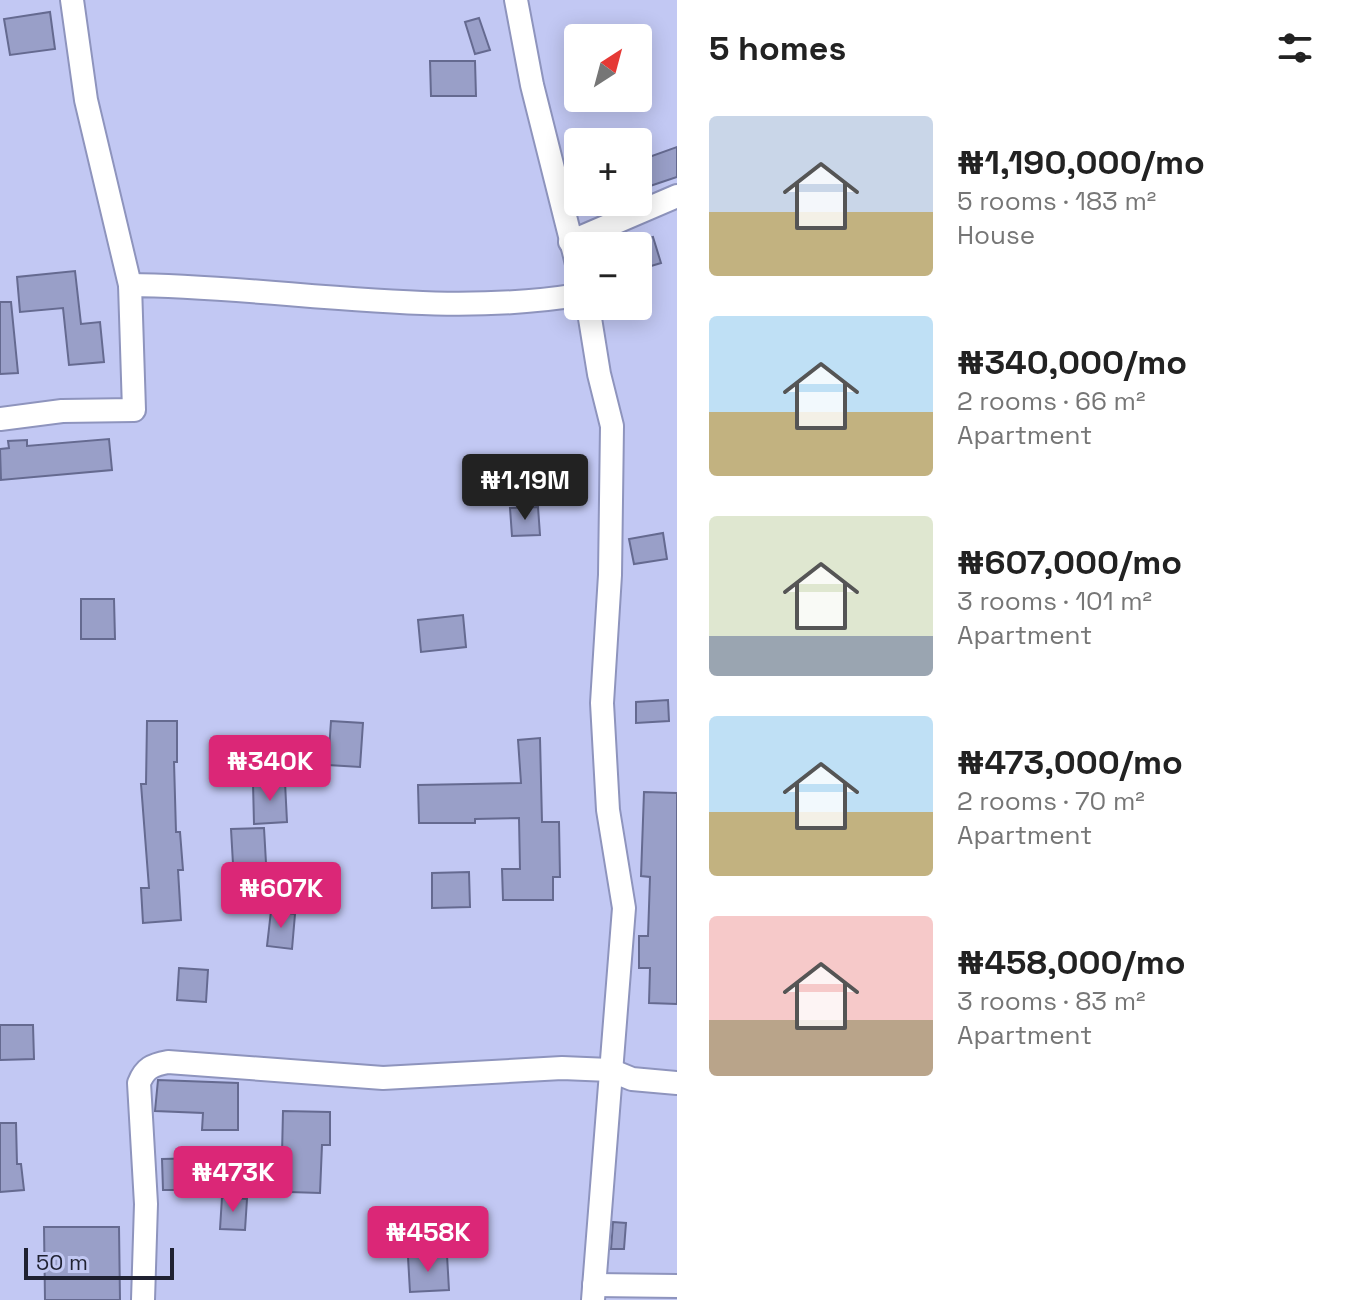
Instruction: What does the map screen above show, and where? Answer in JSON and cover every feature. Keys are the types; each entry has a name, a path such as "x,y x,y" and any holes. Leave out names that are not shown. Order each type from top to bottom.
{"street":[{"path":"0,419 62,411 134,410 130,285 86,100 72,0"},
{"path":"516,0 532,85 568,232"},
{"path":"593,232 677,196"},
{"path":"130,285 202,285 409,302 531,303 564,297"},
{"path":"590,320 612,426 610,575 602,703 608,810 624,908 594,1293 677,1286"},
{"path":"143,1300 146,1204 139,1083 143,1073 153,1065 168,1062 383,1078 562,1068 610,1070 632,1079 677,1083"}],"building":[{"path":"50,12 55,49 10,55 4,19"},
{"path":"479,18 490,50 475,54 465,22"},
{"path":"430,61 475,61 476,96 431,96"},
{"path":"677,147 677,177 652,185 652,156"},
{"path":"652,237 661,263 652,266"},
{"path":"75,271 81,324 100,322 104,362 69,365 63,308 20,312 17,277"},
{"path":"0,302 11,302 18,373 0,374"},
{"path":"109,439 112,470 1,480 0,449 9,448 8,441 27,440 27,446"},
{"path":"538,507 540,535 512,536 510,508"},
{"path":"663,533 667,559 634,564 629,539"},
{"path":"81,599 114,599 115,639 81,639"},
{"path":"463,615 466,647 421,652 418,620"},
{"path":"668,700 669,721 636,723 636,702"},
{"path":"147,721 177,721 177,762 174,762 176,832 180,832 183,870 178,870 181,920 143,923 141,888 149,888 141,784 146,784"},
{"path":"331,721 363,723 360,767 328,765"},
{"path":"540,738 542,822 559,822 560,877 553,877 553,900 503,900 502,869 520,869 519,818 475,819 475,823 419,823 418,785 521,783 518,740"},
{"path":"285,782 287,822 254,824 253,783"},
{"path":"644,792 677,793 677,1004 649,1003 650,968 639,968 639,936 648,936 650,877 641,876"},
{"path":"264,828 266,863 233,864 231,829"},
{"path":"469,872 470,907 432,908 432,873"},
{"path":"271,911 295,914 292,949 267,946"},
{"path":"179,968 208,970 206,1002 177,1000"},
{"path":"0,1025 33,1025 34,1059 0,1060"},
{"path":"158,1080 238,1083 238,1130 202,1130 203,1113 155,1111"},
{"path":"283,1111 330,1112 330,1145 322,1145 320,1193 257,1191 259,1154 282,1155"},
{"path":"0,1123 16,1123 17,1164 21,1164 24,1190 0,1192"},
{"path":"206,1158 206,1190 163,1190 162,1159"},
{"path":"222,1197 247,1199 245,1230 220,1229"},
{"path":"613,1222 626,1223 624,1249 611,1249"},
{"path":"44,1227 119,1227 120,1300 45,1300"},
{"path":"447,1255 449,1290 410,1292 408,1257"}]}
